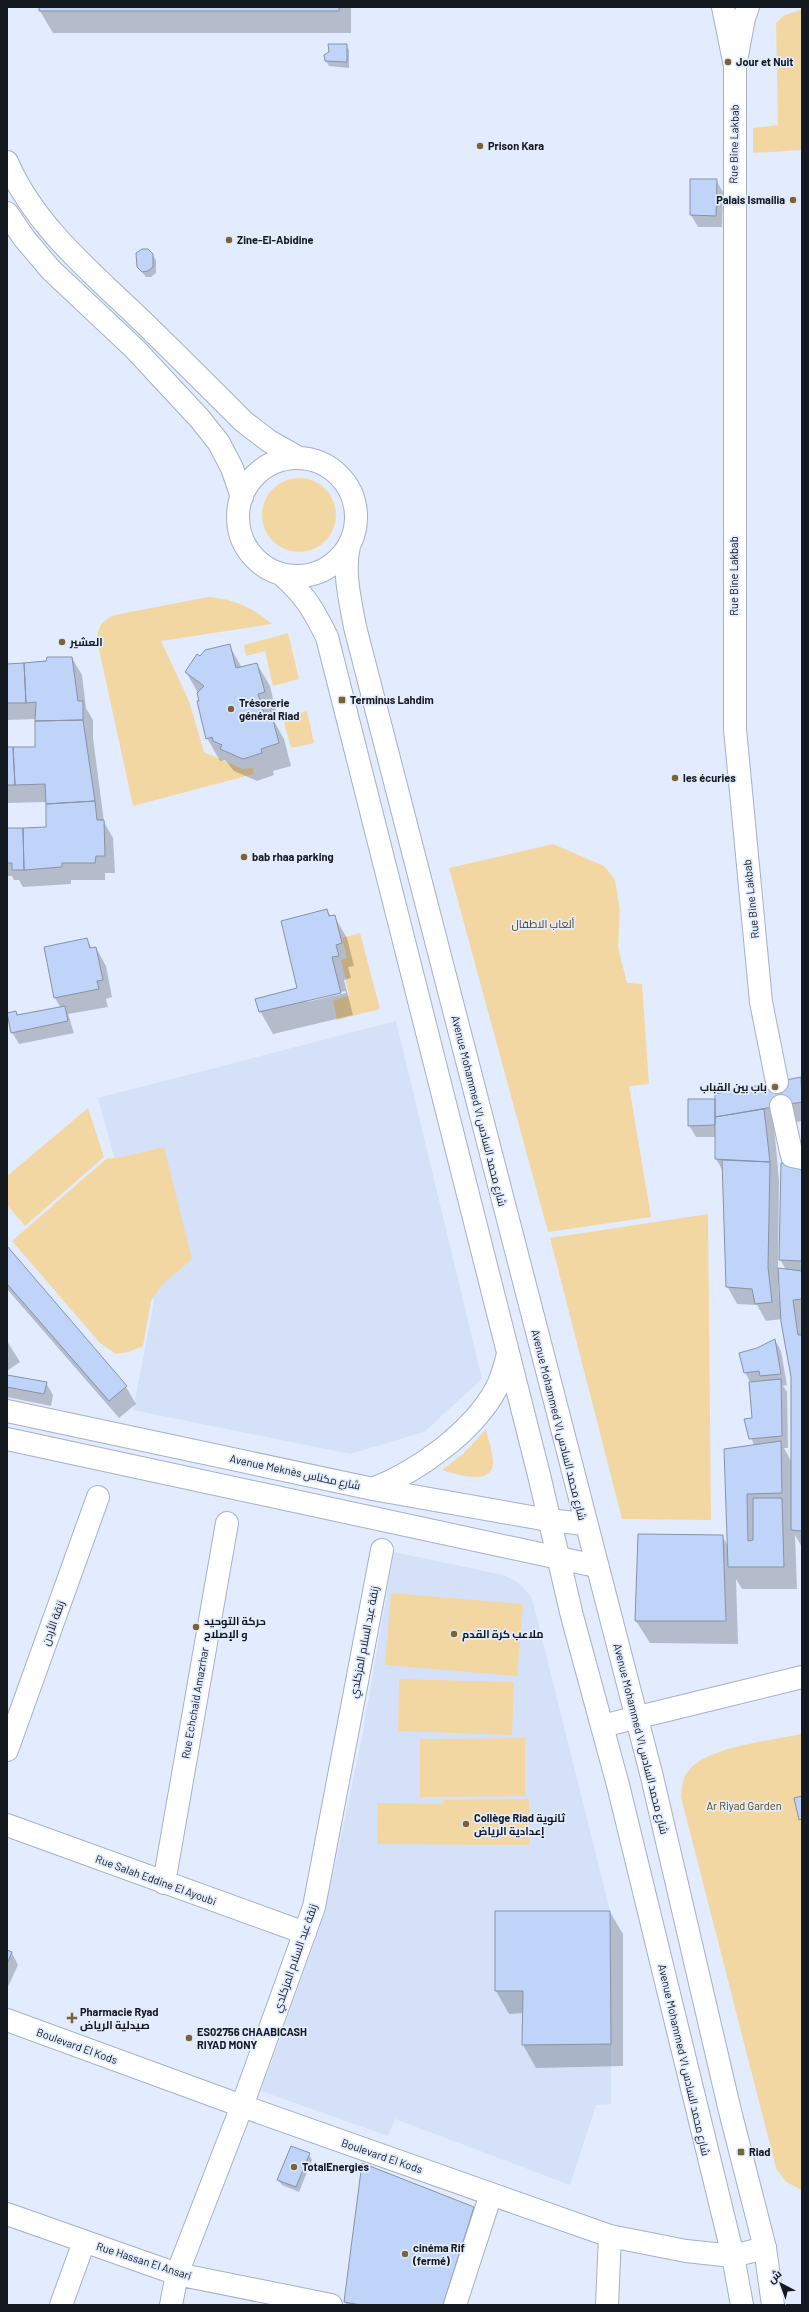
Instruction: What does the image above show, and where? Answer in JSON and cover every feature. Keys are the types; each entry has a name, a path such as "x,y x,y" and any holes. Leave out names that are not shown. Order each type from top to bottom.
{"street":[{"path":"724,7 735,66"},
{"path":"735,66 744,18 748,7"},
{"name":"Rue Bine Lakbab","path":"735,66 735,729 761,1002 777,1082"},
{"path":"7,162 12,174 39,216 73,255 244,422 269,441 299,458"},
{"path":"7,213 51,270 135,349 200,419 219,442 232,468 242,497"},
{"path":"299,458 314,460 339,474 346,483 353,498 356,514 355,530 348,546 336,561 319,572 300,576 280,574 267,568 255,559 244,542 238,523 242,497 251,481 264,468 280,460 299,458"},
{"name":"Avenue Mohammed VI شارع محمد السادس","path":"348,546 346,561 347,583 355,627 636,1718 764,2248 773,2305"},
{"name":"Avenue Mohammed VI شارع محمد السادس","path":"280,574 302,593 315,612 327,637 508,1353 557,1557 602,1726 733,2256 742,2305"},
{"path":"789,1111 792,1156 802,1158"},
{"path":"373,1489 392,1481 428,1459 475,1418 495,1390 502,1376 508,1353"},
{"name":"Avenue Meknès شارع مكناس","path":"7,1411 373,1489 548,1520 585,1524"},
{"path":"7,1439 596,1566"},
{"name":"زنقة الأردن","path":"7,1750 98,1497"},
{"path":"514,1514 518,1549"},
{"name":"Rue Echchaid Amazrhar","path":"164,1884 227,1523"},
{"name":"زنقة عبد السلام المزكلدي","path":"171,2305 177,2274 242,2106 314,1907 382,1550"},
{"path":"602,1726 802,1677"},
{"name":"Rue Salah Eddine El Ayoubi","path":"7,1825 164,1884 305,1933"},
{"name":"Boulevard El Kods","path":"7,2020 242,2106 610,2236 686,2251 733,2256 764,2248"},
{"path":"455,2305 491,2194"},
{"name":"Rue Hassan El Ansari","path":"7,2214 177,2274 326,2304"},
{"path":"607,2305 610,2236"},
{"path":"61,2305 84,2242"}],"shaded area":[{"path":"396,1021 482,1379 424,1432 350,1454 133,1410 154,1302 98,1098"},
{"name":"Collège Riad ثانوية إعدادية الرياض","path":"394,1552 503,1575 519,1583 530,1595 533,1602 610,1911 495,1911 495,1991 523,1991 522,2045 611,2044 611,2104 596,2105 570,2185 395,2119 388,2136 261,2091 325,1913 362,1737"}],"green space":[{"path":"802,9 802,150 753,153 753,128 778,125 776,23 783,16"},
{"path":"299,478 320,484 330,494 336,515 330,536 320,546 299,552 278,546 268,536 262,515 268,494 278,484"},
{"path":"208,597 226,600 242,605 265,618 272,624 161,641 189,701 204,752 243,769 253,768 254,774 133,806 97,640 98,631 104,621 115,615"},
{"path":"288,633 299,679 273,686 265,651 246,656 244,645"},
{"path":"307,711 314,743 291,748 283,718"},
{"name":"ألعاب الاطفال","path":"553,844 604,866 615,880 620,910 618,947 627,983 642,984 649,1084 629,1086 651,1217 548,1232 449,868"},
{"path":"360,933 380,1009 337,1020 333,1001 349,995 341,960 347,958 342,938"},
{"path":"88,1108 104,1157 25,1226 7,1205 7,1176"},
{"path":"164,1147 192,1259 162,1285 151,1301 143,1346 129,1352 116,1354 100,1343 12,1241 106,1159 127,1156"},
{"path":"708,1214 711,1520 622,1519 550,1238"},
{"path":"486,1429 493,1460 492,1469 488,1474 481,1477 474,1477 442,1470 464,1453"},
{"name":"ملاعب كرة القدم","path":"391,1593 523,1604 517,1676 385,1665"},
{"path":"399,1679 514,1682 512,1735 398,1731"},
{"name":"Ar Riyad Garden","path":"802,1734 802,2190 786,2182 776,2168 681,1797 685,1775 699,1761 726,1750 758,1742"},
{"path":"525,1738 525,1796 420,1797 420,1739"},
{"path":"529,1799 529,1845 377,1844 378,1803 443,1804 444,1800"}],"building":[{"path":"39,7 339,7 339,11 39,11"},
{"path":"328,44 347,44 347,62 325,61 324,55 329,52"},
{"path":"690,179 717,179 716,216 690,215"},
{"path":"142,249 148,249 153,254 153,267 148,271 142,272 137,267 136,253"},
{"name":"Trésorerie général Riad","path":"230,644 236,668 257,663 265,692 258,694 265,717 272,716 279,743 261,749 262,753 243,759 220,749 222,745 213,741 212,737 206,739 197,701 199,701 197,693 204,686 185,672 197,654 200,656 205,650"},
{"path":"47,657 72,657 78,701 83,701 83,720 35,721 36,702 26,703 24,663 46,661"},
{"path":"24,663 26,703 7,703 7,664"},
{"path":"83,720 95,801 46,804 45,784 15,785 13,747 35,747 35,721"},
{"path":"7,747 13,747 15,785 7,785"},
{"path":"95,801 97,820 104,820 105,856 96,856 95,863 62,863 62,867 24,870 23,828 46,827 46,804"},
{"path":"7,828 23,828 24,870 12,870 12,863 7,863"},
{"path":"327,909 329,916 335,915 342,943 336,945 339,956 332,957 341,993 259,1012 255,999 297,988 281,921"},
{"path":"87,938 90,948 96,947 103,980 97,981 99,989 54,998 44,947"},
{"path":"65,1006 68,1021 11,1033 7,1013 16,1011 17,1015"},
{"path":"801,1077 802,1102 715,1117 715,1094"},
{"path":"688,1099 715,1099 715,1125 688,1126"},
{"path":"764,1109 770,1162 715,1159 715,1117"},
{"path":"722,1160 770,1162 768,1267 772,1302 755,1304 752,1289 726,1287"},
{"path":"781,1163 802,1163 802,1261 779,1260"},
{"path":"7,1246 127,1386 109,1401 7,1284"},
{"path":"778,1268 802,1271 802,1299 793,1300 798,1335 802,1335 802,1531 791,1530 791,1377 781,1322"},
{"path":"775,1339 781,1374 760,1376 759,1371 744,1373 739,1353 757,1348"},
{"path":"7,1375 47,1382 44,1394 7,1387"},
{"path":"781,1379 782,1436 749,1439 744,1419 752,1418 749,1382"},
{"path":"781,1441 782,1493 747,1494 748,1541 753,1540 753,1498 782,1498 784,1567 728,1567 724,1449"},
{"path":"638,1534 723,1535 726,1621 635,1621"},
{"path":"802,1796 802,1819 799,1820 794,1798"},
{"path":"495,1911 610,1911 611,2044 522,2045 523,1991 495,1991"},
{"path":"7,1950 12,1952 7,1964"},
{"name":"TotalEnergies","path":"291,2146 310,2153 296,2187 277,2180"},
{"name":"cinéma Rif (fermé)","path":"362,2163 474,2207 443,2305 361,2305 344,2302"}],"place":[{"name":"Jour et Nuit","path":"728,62"},
{"name":"Prison Kara","path":"480,146"},
{"name":"Palais Ismailia","path":"793,200"},
{"name":"Zine-El-Abidine","path":"229,240"},
{"name":"العشير","path":"62,642"},
{"name":"Terminus Lahdim","path":"342,700"},
{"name":"Trésorerie général Riad","path":"231,709"},
{"name":"les écuries","path":"675,778"},
{"name":"bab rhaa parking","path":"244,857"},
{"name":"باب بين القباب","path":"775,1087"},
{"name":"حركة التوحيد و الإصلاح","path":"196,1627"},
{"name":"ملاعب كرة القدم","path":"454,1634"},
{"name":"Collège Riad ثانوية إعدادية الرياض","path":"466,1824"},
{"name":"Pharmacie Ryad صيدلية الرياض","path":"72,2018"},
{"name":"ES02756 CHAABICASH RIYAD MONY","path":"189,2038"},
{"name":"Riad","path":"741,2152"},
{"name":"TotalEnergies","path":"294,2167"},
{"name":"cinéma Rif (fermé)","path":"405,2254"}]}
